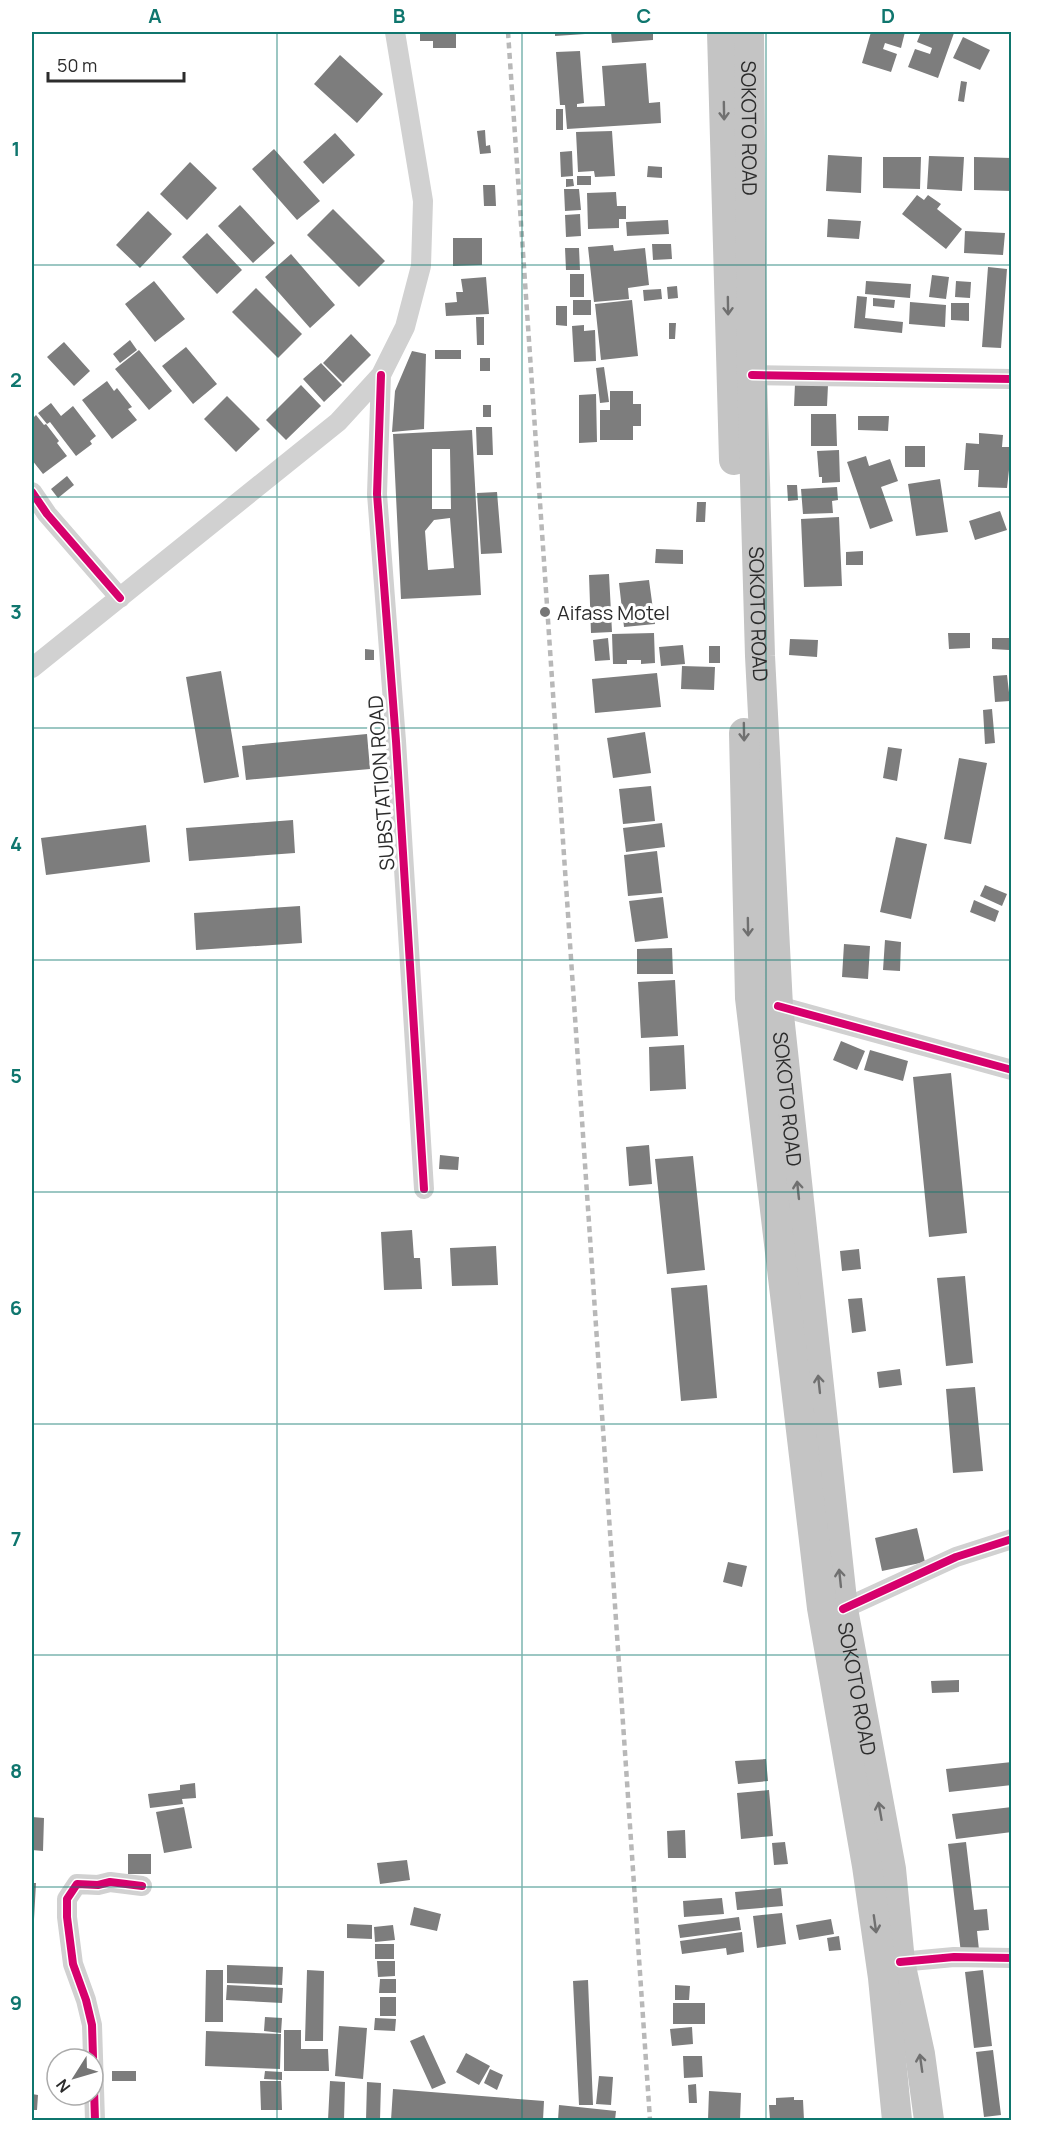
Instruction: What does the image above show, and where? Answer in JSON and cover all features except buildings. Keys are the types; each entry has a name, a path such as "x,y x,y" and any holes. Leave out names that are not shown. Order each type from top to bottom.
{"main road":[{"name":"SOKOTO ROAD","path":"722,32 736,73 752,375 760,656 778,1006 843,1609 891,1869 900,1962 920,2054 929,2121"},
{"name":"SOKOTO ROAD","path":"748,32 736,73 730,369 741,650 750,998 822,1608 867,1866 883,1978 894,2116"}],"street":[{"path":"32,668 338,423 381,375 405,327 421,266 423,201 395,32"},
{"name":"SUBSTATION ROAD","path":"381,375 377,495 396,741 424,1189"},
{"path":"752,375 1011,379"},
{"path":"32,492 47,514 120,598"},
{"path":"778,1006 1011,1070"},
{"path":"843,1609 956,1557 1011,1539"},
{"path":"95,2121 92,2025 73,1964 67,1899 76,1884 98,1885 110,1882 142,1886"},
{"path":"900,1962 954,1957 1011,1958"}],"railway":[{"path":"508,32 650,2120"}],"cycle path":[{"path":"381,375 377,494 396,741 424,1189"},
{"path":"752,375 1012,379"},
{"path":"32,492 47,514 120,598"},
{"path":"778,1006 1012,1070"},
{"path":"843,1609 956,1557 1012,1539"},
{"path":"95,2120 92,2025 73,1964 67,1899 77,1884 98,1885 110,1882 142,1886"},
{"path":"900,1962 954,1957 1012,1958"}],"place":[{"name":"Aifass Motel","path":"545,612"}]}
